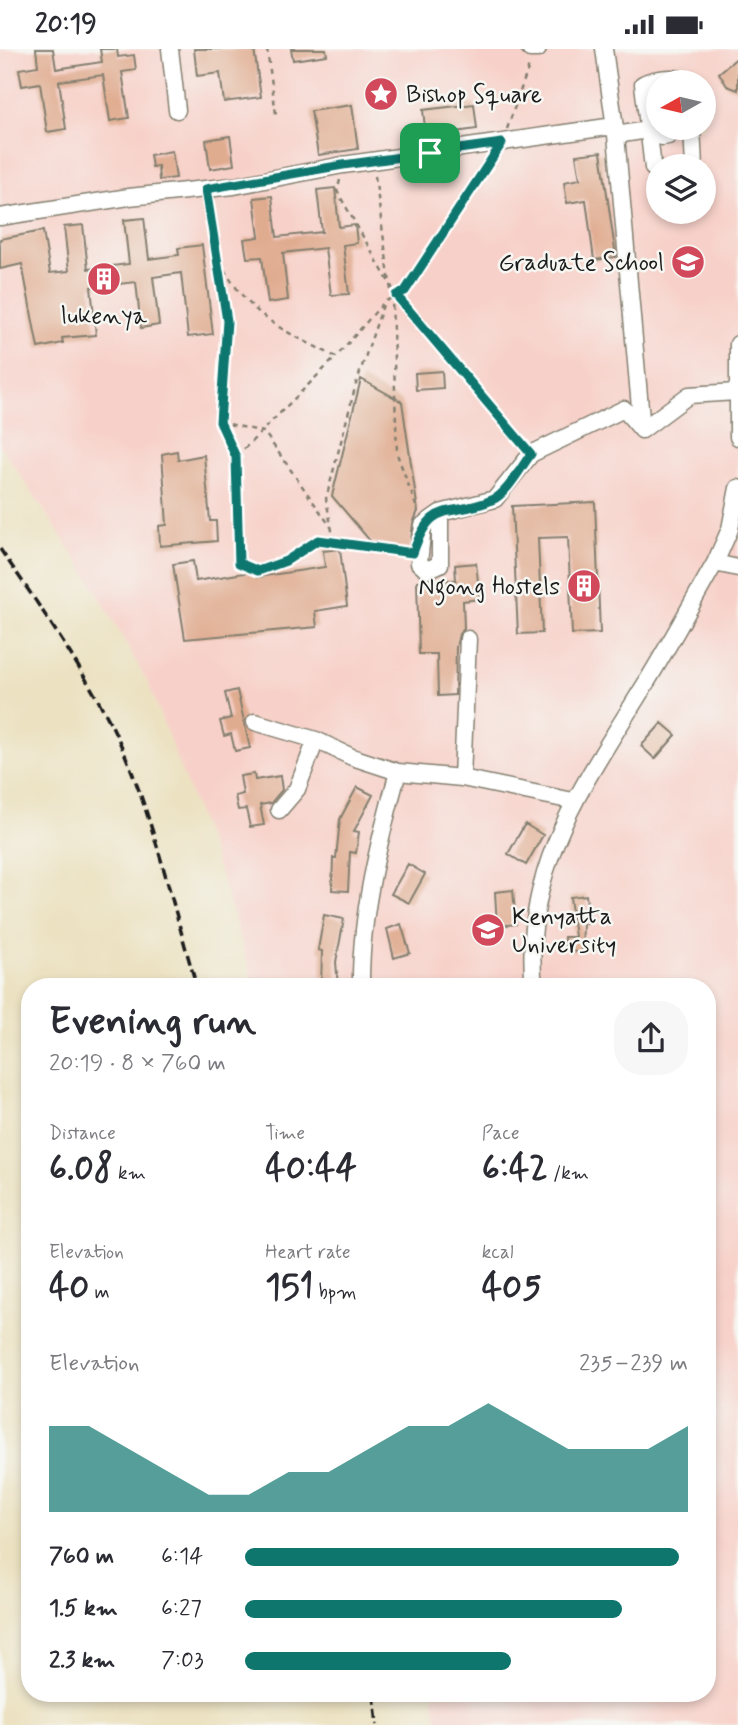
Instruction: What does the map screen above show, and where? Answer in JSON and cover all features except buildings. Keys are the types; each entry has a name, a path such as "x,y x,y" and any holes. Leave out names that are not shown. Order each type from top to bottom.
{"lane":[{"path":"170,49 177,110"},
{"path":"604,49 615,131 642,430"},
{"path":"0,217 129,197 206,189 343,165 646,127"},
{"path":"738,344 738,437"},
{"path":"642,430 689,395 736,392"},
{"path":"440,513 440,564 427,570 419,563 423,525 440,513 495,499 531,454 624,409 642,430"},
{"path":"534,978 533,915 543,878 573,801 715,563 730,529 738,488"},
{"path":"715,563 738,568"},
{"path":"461,778 468,639"},
{"path":"254,722 316,740 352,757 398,772 461,778 573,801"},
{"path":"279,810 297,789 316,740"},
{"path":"362,978 365,933 380,839 398,772"}],"path":[{"path":"267,49 276,114"},
{"path":"236,457 264,432 336,357 384,302 405,291 502,143 534,49"},
{"path":"373,161 390,288"},
{"path":"343,165 337,191 394,297 531,454"},
{"path":"206,189 227,321 220,422 236,457 239,563 258,571 286,561 318,540 413,553"},
{"path":"217,256 230,280 261,318 336,357"},
{"path":"394,297 397,453 423,525"},
{"path":"334,541 326,499 356,384 384,302"},
{"path":"220,422 264,432 333,530"}],"shaded area":[{"name":"Kenyatta University","path":"0,49 738,49 738,1725 438,1725 434,1702 716,1702 716,978 252,978 220,873 148,683 89,577 0,445"}],"railway":[{"path":"0,549 86,679 111,724 149,820 194,978"},
{"path":"375,1702 377,1725"}],"place":[{"name":"Bishop Square","path":"381,94"},
{"name":"Graduate School","path":"688,262"},
{"name":"lukenya","path":"104,279"},
{"name":"Ngong Hostels","path":"584,586"},
{"name":"Kenyatta University","path":"488,930"}],"route":[{"path":"502,143 405,291 396,295 531,454 495,499 440,513 423,525 413,553 318,540 286,561 258,571 239,563 236,457 220,422 227,321 206,189 430,153 502,143"}]}
